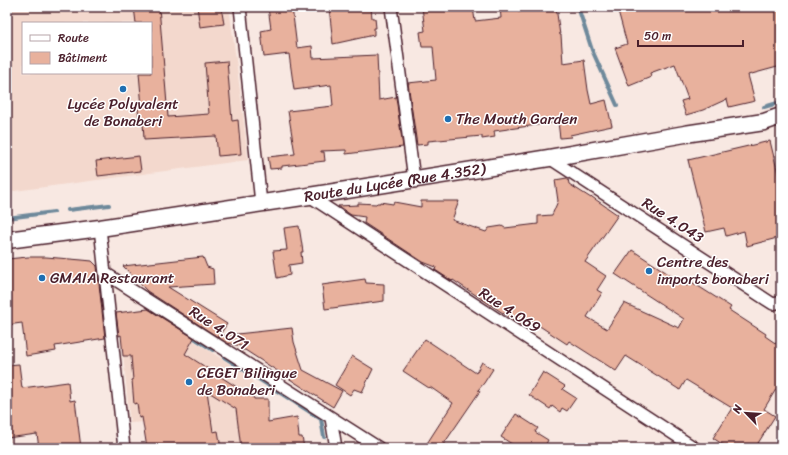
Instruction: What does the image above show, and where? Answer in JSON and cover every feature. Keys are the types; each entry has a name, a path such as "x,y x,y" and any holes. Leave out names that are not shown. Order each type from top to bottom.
{"main road":[{"name":"Route du Lycée (Rue 4.352)","path":"7,240 100,228 549,158 685,134 764,122 781,116"}],"street":[{"path":"240,7 261,203"},
{"path":"391,7 414,179"},
{"name":"Rue 4.043","path":"549,158 778,305"},
{"name":"Rue 4.069","path":"309,196 695,448"},
{"path":"100,228 124,448"},
{"name":"Rue 4.071","path":"105,273 378,448"},
{"path":"331,418 336,448"}],"shaded area":[{"name":"Lycée Polyvalent de Bonaberi","path":"7,7 229,7 248,160 7,192"},
{"name":"CEGET Bilingue de Bonaberi","path":"143,309 252,378 260,448 197,448 193,419 130,423 119,312"}],"building":[{"path":"134,7 159,7 168,117 209,114 205,63 227,61 232,121 238,120 241,154 218,156 216,136 144,140 143,121 139,122 138,107 142,107 139,74 152,74 152,22 136,22"},
{"path":"197,7 221,7 224,24 200,27"},
{"path":"268,7 292,7 297,48 312,46 313,58 377,55 379,100 396,97 403,147 346,154 346,150 321,151 324,152 325,161 282,166 282,168 270,169 268,157 295,154 288,111 333,106 331,85 294,90 289,54 264,57 261,31 271,29"},
{"path":"329,7 371,7 372,18 375,18 376,28 374,28 374,35 333,44"},
{"path":"422,7 473,7 475,21 501,18 500,7 518,7 518,12 542,9 542,7 556,7 561,35 563,63 584,60 591,104 606,100 612,126 570,135 571,137 560,138 558,122 494,131 495,137 482,139 482,136 428,141 428,144 417,145 408,83 436,80 433,47 422,47 420,32 425,31"},
{"path":"617,7 781,7 781,66 748,75 755,101 729,107 727,99 703,110 686,115 681,101 688,99 675,64 650,73 651,77 629,86 615,48 627,44"},
{"path":"770,141 781,186 781,237 747,246 744,231 726,236 724,228 706,232 688,160"},
{"path":"139,156 141,171 98,176 96,161"},
{"path":"567,178 569,184 591,198 592,197 618,215 585,262 606,276 597,290 602,293 587,317 607,329 624,303 679,328 684,319 615,274 632,250 687,286 690,281 731,307 729,310 766,334 765,336 781,347 781,381 764,409 775,416 755,448 728,448 713,438 732,408 686,380 680,390 626,356 616,371 569,341 567,344 532,321 527,329 453,280 452,281 435,270 436,267 423,262 364,223 365,217 351,215 338,206 358,205 358,203 376,204 380,202 393,204 394,202 421,207 421,201 459,201 452,220 486,232 489,228 502,226 505,228 538,224 538,216 552,215 558,201 555,180"},
{"path":"299,226 303,252 301,252 302,263 289,265 290,275 277,278 273,251 287,250 284,228"},
{"path":"28,257 92,261 97,266 105,338 55,346 56,351 26,356 22,323 7,325 7,259"},
{"path":"203,257 207,267 213,269 214,284 168,287 227,324 219,336 292,328 294,342 303,370 342,391 333,407 245,350 241,350 241,346 227,343 147,291 123,266"},
{"path":"365,279 366,283 384,284 384,301 325,309 322,285"},
{"name":"CEGET Bilingue de Bonaberi","path":"148,309 194,338 185,354 254,399 268,399 268,422 297,417 299,437 302,437 304,448 241,448 236,409 207,391 213,432 218,431 221,448 147,448 142,417 139,418 137,403 134,404 131,356 123,356 121,335 119,336 116,313"},
{"path":"425,339 476,373 482,362 493,369 478,390 480,391 441,448 424,448 453,403 403,371"},
{"path":"352,356 373,369 362,392 354,389 350,395 335,385"},
{"path":"19,364 22,388 68,382 70,401 75,400 81,448 39,448 37,434 7,438 7,365"},
{"path":"543,372 565,386 562,389 576,398 567,411 562,408 560,412 552,406 550,409 529,395"},
{"path":"516,414 538,428 535,432 548,440 544,448 518,448 501,437"}],"waterway":[{"path":"578,7 592,50 617,105"},
{"path":"764,107 781,102"},
{"path":"68,210 109,205"},
{"path":"7,218 54,212"},
{"path":"154,312 213,350"},
{"path":"224,357 321,419 324,437"}],"place":[{"name":"Lycée Polyvalent de Bonaberi","path":"123,89"},
{"name":"The Mouth Garden","path":"448,119"},
{"name":"Centre des imports bonaberi","path":"649,271"},
{"name":"GMAIA Restaurant","path":"42,278"},
{"name":"CEGET Bilingue de Bonaberi","path":"189,382"}]}
